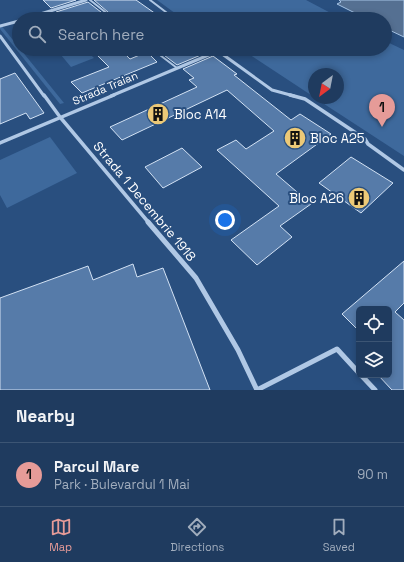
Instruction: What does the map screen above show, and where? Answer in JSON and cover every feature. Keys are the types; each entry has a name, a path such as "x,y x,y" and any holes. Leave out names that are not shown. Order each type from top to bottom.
{"street":[{"path":"47,12 86,0"},
{"path":"0,26 12,23"},
{"name":"Strada 1 Decembrie 1918","path":"0,36 12,52"},
{"name":"Strada 1 Decembrie 1918","path":"15,56 60,117 196,278 238,350 257,390"},
{"name":"Strada Traian","path":"0,143 204,56"},
{"path":"225,56 272,90 305,99 365,139 368,144 404,170"},
{"path":"257,390 337,349 356,370"},
{"path":"364,378 375,390"}],"lane":[{"path":"90,0 105,12"},
{"path":"150,0 166,12"},
{"path":"161,56 177,68"}],"shaded area":[{"path":"157,0 306,0 329,12 173,12"},
{"path":"339,0 404,0 404,37 392,31 392,12 353,12 337,4 341,2"},
{"path":"0,24 12,39 12,44 0,29"},
{"path":"392,44 404,50 404,156 324,104 344,104 344,68 308,68 308,93 252,56 392,56"},
{"path":"22,56 26,56 64,103 60,104"},
{"path":"62,56 92,56 94,58 71,67"},
{"path":"50,137 77,173 7,208 0,195 0,160"}],"building":[{"path":"43,0 76,0 51,8"},
{"path":"94,0 136,0 153,12 108,12"},
{"path":"88,2 101,12 56,12"},
{"path":"98,56 127,56 130,59 137,56 151,56 157,62 82,93 71,82 109,67"},
{"path":"165,56 198,56 177,65"},
{"path":"213,56 237,74 234,75 291,120 300,114 331,134 276,174 311,204 280,226 292,237 257,265 231,240 279,206 217,150 236,140 246,149 274,131 227,90 122,140 110,127 197,87 189,80 194,78 183,69"},
{"path":"15,73 44,113 30,119 26,113 0,124 0,79"},
{"path":"182,148 202,167 163,188 145,167"},
{"name":"Bloc A26","path":"351,157 393,183 361,213 319,183"},
{"path":"404,261 404,303 395,312 404,320 404,390 392,390 381,378 392,378 392,306 356,306 356,328 342,314"},
{"path":"133,264 137,277 163,268 210,390 0,390 0,298 88,266 93,280"}],"place":[{"name":"Bloc A14","path":"158,114"},
{"name":"Parcul Mare","path":"382,127"},
{"name":"Bloc A25","path":"295,138"},
{"name":"Bloc A26","path":"359,198"}]}
